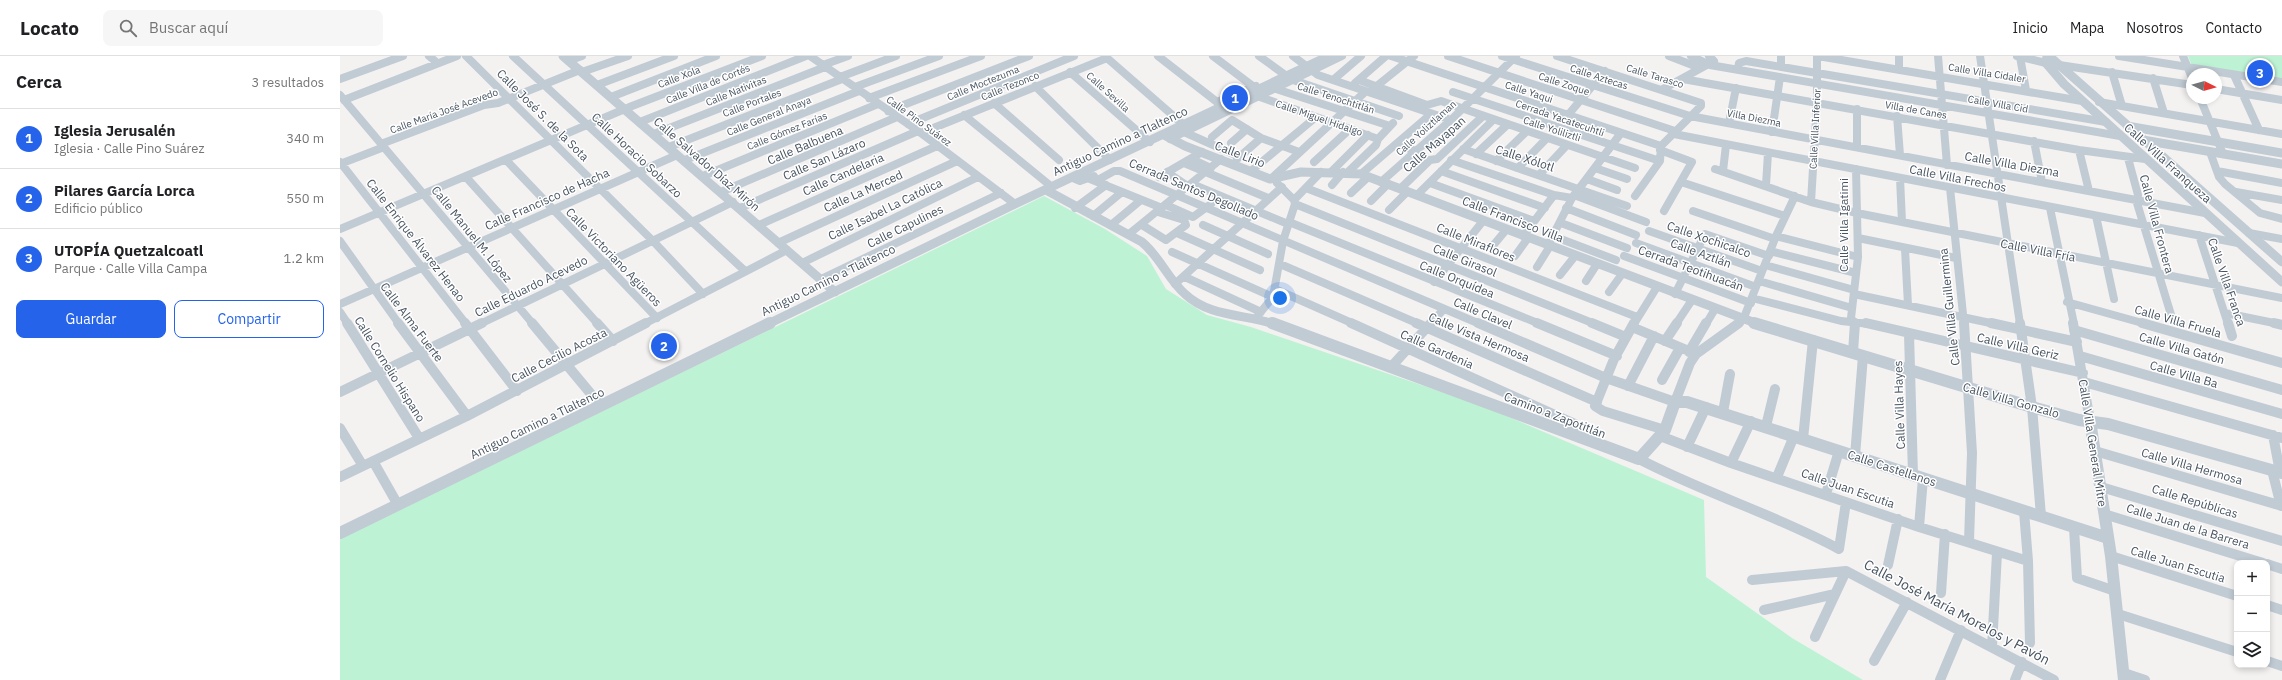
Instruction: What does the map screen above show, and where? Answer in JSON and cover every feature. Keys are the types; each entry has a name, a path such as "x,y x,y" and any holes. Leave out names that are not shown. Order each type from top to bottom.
{"street":[{"path":"340,80 403,56"},
{"path":"429,56 435,61"},
{"path":"340,108 344,100 456,56"},
{"name":"Calle José S. de la Sota","path":"466,56 552,140 598,189 653,241 703,294"},
{"name":"Calle Horacio Sobarzo","path":"513,56 590,125 637,171 693,221 745,271"},
{"path":"565,58 582,56"},
{"name":"Calle María José Acevedo","path":"340,163 545,84 628,56"},
{"path":"597,85 674,56"},
{"path":"611,97 716,56"},
{"name":"Calle Xola","path":"340,229 625,110 762,56"},
{"name":"Calle Villa de Cortés","path":"640,122 806,56"},
{"name":"Calle Pino Suárez","path":"810,56 897,118 908,124 1015,204"},
{"name":"Calle Nativitas","path":"654,134 848,56"},
{"name":"Calle Portales","path":"669,147 896,56"},
{"name":"Calle General Anaya","path":"685,160 939,56"},
{"path":"869,98 981,56"},
{"path":"888,111 1029,56"},
{"path":"1059,56 1080,68"},
{"name":"Calle Moctezuma","path":"908,124 1074,56"},
{"path":"1158,56 1217,102 1270,80 1280,87"},
{"path":"1213,56 1254,87"},
{"path":"1259,56 1290,78 1300,83 1353,102 1399,116"},
{"path":"1293,56 1313,71 1350,87 1451,120"},
{"name":"Antiguo Camino a Tlaltenco","path":"340,533 1015,204 1112,160 1147,140 1167,137 1280,87 1290,78 1313,71 1329,56"},
{"path":"1240,157 1192,137 1185,129 1280,87 1300,83 1313,71 1342,56"},
{"path":"1333,80 1361,56"},
{"path":"1350,87 1386,56"},
{"name":"Calle Yaqui","path":"1391,56 1621,133 1692,162 1681,182"},
{"path":"1272,178 1353,102 1414,56"},
{"name":"Calle Zoque","path":"1448,56 1674,132"},
{"name":"Calle Aztecas","path":"1502,56 1514,58 1690,116"},
{"name":"Calle Tarasco","path":"1557,56 1663,89 1701,103 1690,116"},
{"path":"1571,56 1656,83"},
{"path":"1669,56 1700,68"},
{"path":"1691,56 1711,60"},
{"path":"1781,56 1781,67"},
{"name":"Calle Villa Cidaler","path":"1818,56 1861,59 1900,70 2026,90 2082,101"},
{"name":"Calle Villa Inferior","path":"1811,202 1817,102 1818,56"},
{"path":"1898,56 1900,70"},
{"path":"1938,56 1947,165"},
{"path":"1980,56 2019,328 2032,407 2041,516"},
{"path":"2016,56 2047,58"},
{"path":"2020,56 2026,90"},
{"path":"2119,56 2145,58 2188,67 2282,82"},
{"path":"2183,56 2188,67"},
{"name":"Calle Salvador Díaz Mirón","path":"565,58 677,155 685,160 835,292"},
{"name":"Calle Tezonco","path":"919,132 1107,58 1185,129"},
{"name":"Calle Yoliztlaman","path":"1370,201 1416,151 1451,120 1514,58"},
{"name":"Calle Villa Franqueza","path":"2047,58 2057,64 2282,261"},
{"name":"Calle Villa Franqueza","path":"2047,58 2082,101 2282,282"},
{"path":"1663,89 1683,79 1711,60"},
{"name":"Calle Villa Cid","path":"1711,60 1738,70 2282,164"},
{"name":"Calle Villa Cid","path":"1738,70 1741,61 1781,67 2282,153"},
{"path":"2057,64 2186,83"},
{"path":"1518,168 1545,138 1553,126 1580,100 1605,71"},
{"name":"Calle Sevilla","path":"1070,72 1147,140"},
{"path":"2112,72 2122,106"},
{"path":"2234,75 2260,130"},
{"path":"1772,132 1776,95 1780,77"},
{"path":"2153,78 2164,113"},
{"name":"Villa de Canes","path":"1683,79 1897,116 2079,150 2128,158 2145,159"},
{"name":"Calle Yoliliztli","path":"1359,80 1427,105 1441,102 1635,168"},
{"path":"1035,86 1112,160 1093,180"},
{"path":"1268,100 1280,87"},
{"name":"Calle Tenochtitlán","path":"1280,87 1342,112 1390,126"},
{"path":"1729,123 1736,88"},
{"path":"2222,89 2282,100"},
{"name":"Cerrada Yacatecuhtli","path":"1453,92 1611,146 1660,160"},
{"name":"Calle Miguel Hidalgo","path":"1260,97 1378,139"},
{"name":"Calle Manuel M. López","path":"344,100 601,406"},
{"path":"2099,102 2282,134"},
{"path":"994,103 1059,160"},
{"name":"Calle Gómez Farías","path":"703,176 878,104"},
{"path":"2202,104 2223,154"},
{"path":"1332,185 1376,145 1378,139 1409,106"},
{"path":"1856,109 1857,147"},
{"path":"1351,193 1365,175 1431,114"},
{"path":"964,115 1049,188"},
{"name":"Calle Mayapan","path":"1408,192 1430,160 1437,159 1483,116"},
{"path":"1635,196 1660,160 1660,148 1690,116"},
{"name":"Villa Diezma","path":"1690,116 1814,140"},
{"path":"1897,116 1900,155"},
{"path":"1251,171 1316,117"},
{"name":"Calle Balbuena","path":"721,192 897,118"},
{"path":"1212,137 1232,120 1261,138 1299,152"},
{"path":"1390,210 1408,192 1430,183 1451,160 1493,120"},
{"path":"1476,154 1507,125"},
{"path":"1231,143 1248,129"},
{"path":"1314,162 1350,129"},
{"path":"1496,161 1527,131"},
{"name":"Calle San Lázaro","path":"736,205 919,132"},
{"name":"Calle Villa Frechos","path":"1674,132 1768,153 1856,169 2001,199 2238,243"},
{"path":"1537,267 1561,223 1566,208 1621,133"},
{"path":"1185,277 1258,315 1274,293 1283,241 1295,202 1306,188 1368,135"},
{"name":"Calle Lirio","path":"1167,137 1202,152 1272,178 1295,202"},
{"path":"1232,163 1261,138"},
{"name":"Calle Villa Diezma","path":"1814,140 2205,213"},
{"path":"2034,141 2042,182"},
{"name":"Calle Villa Fría","path":"1726,144 1719,170 1766,185 1811,202 1954,233 2282,298"},
{"path":"1397,145 1416,151"},
{"path":"1539,174 1567,145"},
{"name":"Calle Candelaria","path":"759,225 937,146"},
{"name":"Calle Xólotl","path":"1463,149 1539,174 1627,206"},
{"path":"2079,150 2089,191"},
{"path":"1159,176 1192,159 1202,152"},
{"path":"2210,152 2222,180 2265,216 2282,219"},
{"path":"1766,185 1768,153"},
{"name":"Calle Francisco de Hacha","path":"340,304 512,228 551,209 677,155"},
{"name":"Calle Villa Frontera","path":"2128,158 2139,200 2137,204 2172,318"},
{"path":"1192,159 1208,170"},
{"path":"1129,234 1142,225 1221,159"},
{"name":"Calle Victoriano Agüeros","path":"506,160 604,265 657,318"},
{"path":"1451,160 1554,195 1573,197 1646,222"},
{"name":"Calle La Merced","path":"778,243 957,162"},
{"name":"Calle Enrique Álvarez Henao","path":"340,163 516,391"},
{"path":"1184,163 1208,170 1268,198"},
{"path":"1595,168 1627,179"},
{"name":"Calle Villa Igatimi","path":"1855,456 1858,354 1855,324 1851,318 1858,257 1856,169"},
{"name":"Cerrada Santos Degollado","path":"1093,180 1117,170 1178,195 1209,205 1283,241"},
{"path":"1441,171 1545,208"},
{"path":"2217,171 2281,185"},
{"name":"Calle Orquídea","path":"1167,172 1190,185 1289,223 1617,356"},
{"name":"Calle Francisco Villa","path":"1272,178 1326,172 1346,172 1365,175 1743,320"},
{"path":"466,177 613,341"},
{"name":"Calle Isabel La Católica","path":"802,263 978,177"},
{"path":"1074,178 1080,181 1093,180 1162,208 1193,217 1209,205"},
{"path":"1900,178 1902,222"},
{"path":"1587,179 1617,190"},
{"path":"1664,211 1681,182 1785,216"},
{"path":"1430,183 1534,220"},
{"path":"1075,208 1106,186"},
{"path":"1176,284 1268,198 1282,187"},
{"name":"Camino a Zapotitlán","path":"1049,188 1075,208 1129,234 1154,253 1176,284 1193,301 1206,307 1222,312 1258,315 1391,367 1639,459 1660,471 1772,516 1839,549 1846,502"},
{"name":"Calle Miraflores","path":"1306,188 1637,317"},
{"name":"Calle Villa Guillermina","path":"1950,188 1969,388 1973,495 1969,541"},
{"path":"1092,216 1122,192"},
{"path":"2235,192 2282,200"},
{"name":"Calle Capulines","path":"821,279 1001,194"},
{"path":"1515,256 1534,220 1554,195"},
{"path":"1632,327 1693,353 1718,340 1743,320 1776,237 1795,196"},
{"path":"1110,225 1141,200"},
{"name":"Calle Girasol","path":"1295,202 1626,337"},
{"name":"Calle Eduardo Acevedo","path":"340,392 693,221 736,205"},
{"path":"1142,225 1166,240 1177,233 1186,222 1162,208"},
{"name":"Calle Aztlán","path":"1566,208 1691,262 1758,284 1852,308"},
{"name":"Calle Villa General Mitre","path":"2050,208 2058,254 2080,356 2094,451 2101,487 2118,614 2124,676"},
{"path":"1693,211 1776,237 1858,257"},
{"path":"2096,216 2114,299"},
{"path":"1434,282 1483,221"},
{"path":"1561,223 1622,255"},
{"path":"1203,225 1268,254"},
{"path":"1491,248 1506,230"},
{"name":"Calle Xochicalco","path":"1649,231 1763,268 1854,292"},
{"path":"1177,233 1260,270"},
{"path":"2249,233 2282,239"},
{"path":"1675,294 1705,234 1770,254 1856,273"},
{"name":"Calle Villa Franca","path":"2199,235 2232,336"},
{"path":"1553,236 1622,255"},
{"path":"1858,238 1904,249 1956,258"},
{"name":"Calle Alma Fuerte","path":"340,241 373,290 467,416"},
{"name":"Calle Clavel","path":"1283,241 1606,378 1676,402"},
{"path":"1904,249 1908,305"},
{"name":"Calle Cecilio Acosta","path":"340,477 467,416 787,250"},
{"name":"Calle Gardenia","path":"1172,252 1408,349 1575,424 1580,438"},
{"name":"Cerrada Teotihuacán","path":"1622,255 1684,278 1752,300 1855,324"},
{"path":"1560,275 1575,256"},
{"name":"Calle Vista Hermosa","path":"1280,264 1596,402 1595,406 1603,411 1662,433"},
{"path":"1586,281 1597,264"},
{"path":"1609,292 1622,274"},
{"path":"1596,402 1626,337 1657,287"},
{"name":"Calle Villa Geriz","path":"1854,292 2077,342"},
{"path":"1665,341 1692,300"},
{"name":"Calle Villa Fruela","path":"2068,302 2282,363"},
{"path":"1391,367 1444,309"},
{"path":"1639,459 1662,433 1676,402 1693,353 1715,309"},
{"name":"Calle Cornelio Hispano","path":"340,312 419,438"},
{"path":"2225,313 2282,325"},
{"name":"Calle Villa Gonzalo","path":"1743,320 2032,407 2090,422 2108,424 2278,472"},
{"name":"Calle Villa Geriz","path":"1855,324 1864,323 2024,360 2277,437"},
{"name":"Calle Villa Gatón","path":"2074,330 2282,390"},
{"name":"Calle Villa Hayes","path":"1909,334 1920,527"},
{"path":"1628,386 1654,336"},
{"path":"1777,477 1798,437 1813,340"},
{"path":"1662,380 1680,348"},
{"name":"Calle Villa Ba","path":"2080,356 2282,414"},
{"path":"1723,412 1730,374"},
{"path":"1766,426 1775,389"},
{"name":"Calle Castellanos","path":"1676,402 1687,402 1723,412 2108,538"},
{"path":"1687,447 1706,407"},
{"path":"1731,463 1751,421"},
{"path":"340,428 363,466"},
{"name":"Calle Juan Escutia","path":"1662,433 1687,447 1731,463 1777,477 1920,527 1969,541 1997,553 2028,561"},
{"path":"2277,437 2278,472 2282,506"},
{"path":"1826,494 1839,451"},
{"name":"Calle Villa Hermosa","path":"2094,451 2282,506"},
{"path":"373,461 398,505"},
{"name":"Calle Repúblicas","path":"2101,487 2282,541"},
{"path":"2024,511 2028,561 2030,643"},
{"name":"Calle Juan de la Barrera","path":"2104,514 2253,560"},
{"path":"1888,565 1898,519"},
{"path":"2074,528 2077,578 2115,591"},
{"path":"1941,593 1945,534"},
{"path":"1992,647 1997,553"},
{"name":"Calle Juan Escutia","path":"2110,556 2234,595"},
{"path":"2270,565 2282,569"},
{"path":"1752,580 1846,571"},
{"path":"1815,636 1846,571"},
{"name":"Calle José María Morelos y Pavón","path":"1846,571 2054,680"},
{"path":"1764,610 1835,594"},
{"path":"1874,661 1907,602"},
{"path":"2270,606 2282,610"},
{"path":"2118,614 2234,651"},
{"path":"1940,680 1961,630"},
{"path":"2015,680 2022,662"},
{"path":"2270,662 2282,666"},
{"path":"2124,676 2145,680"}],"green space":[{"path":"2188,56 2282,56 2282,80 2222,71 2222,68 2192,66"},
{"path":"1044,196 1105,229 1147,256 1166,289 1207,315 1251,327 1483,406 1704,500 1706,577 1792,638 1863,680 340,680 340,539"}],"place":[{"name":"UTOPÍA Quetzalcoatl","path":"2260,73"},
{"name":"Iglesia Jerusalén","path":"1235,98"},
{"name":"Pilares García Lorca","path":"664,346"}]}
